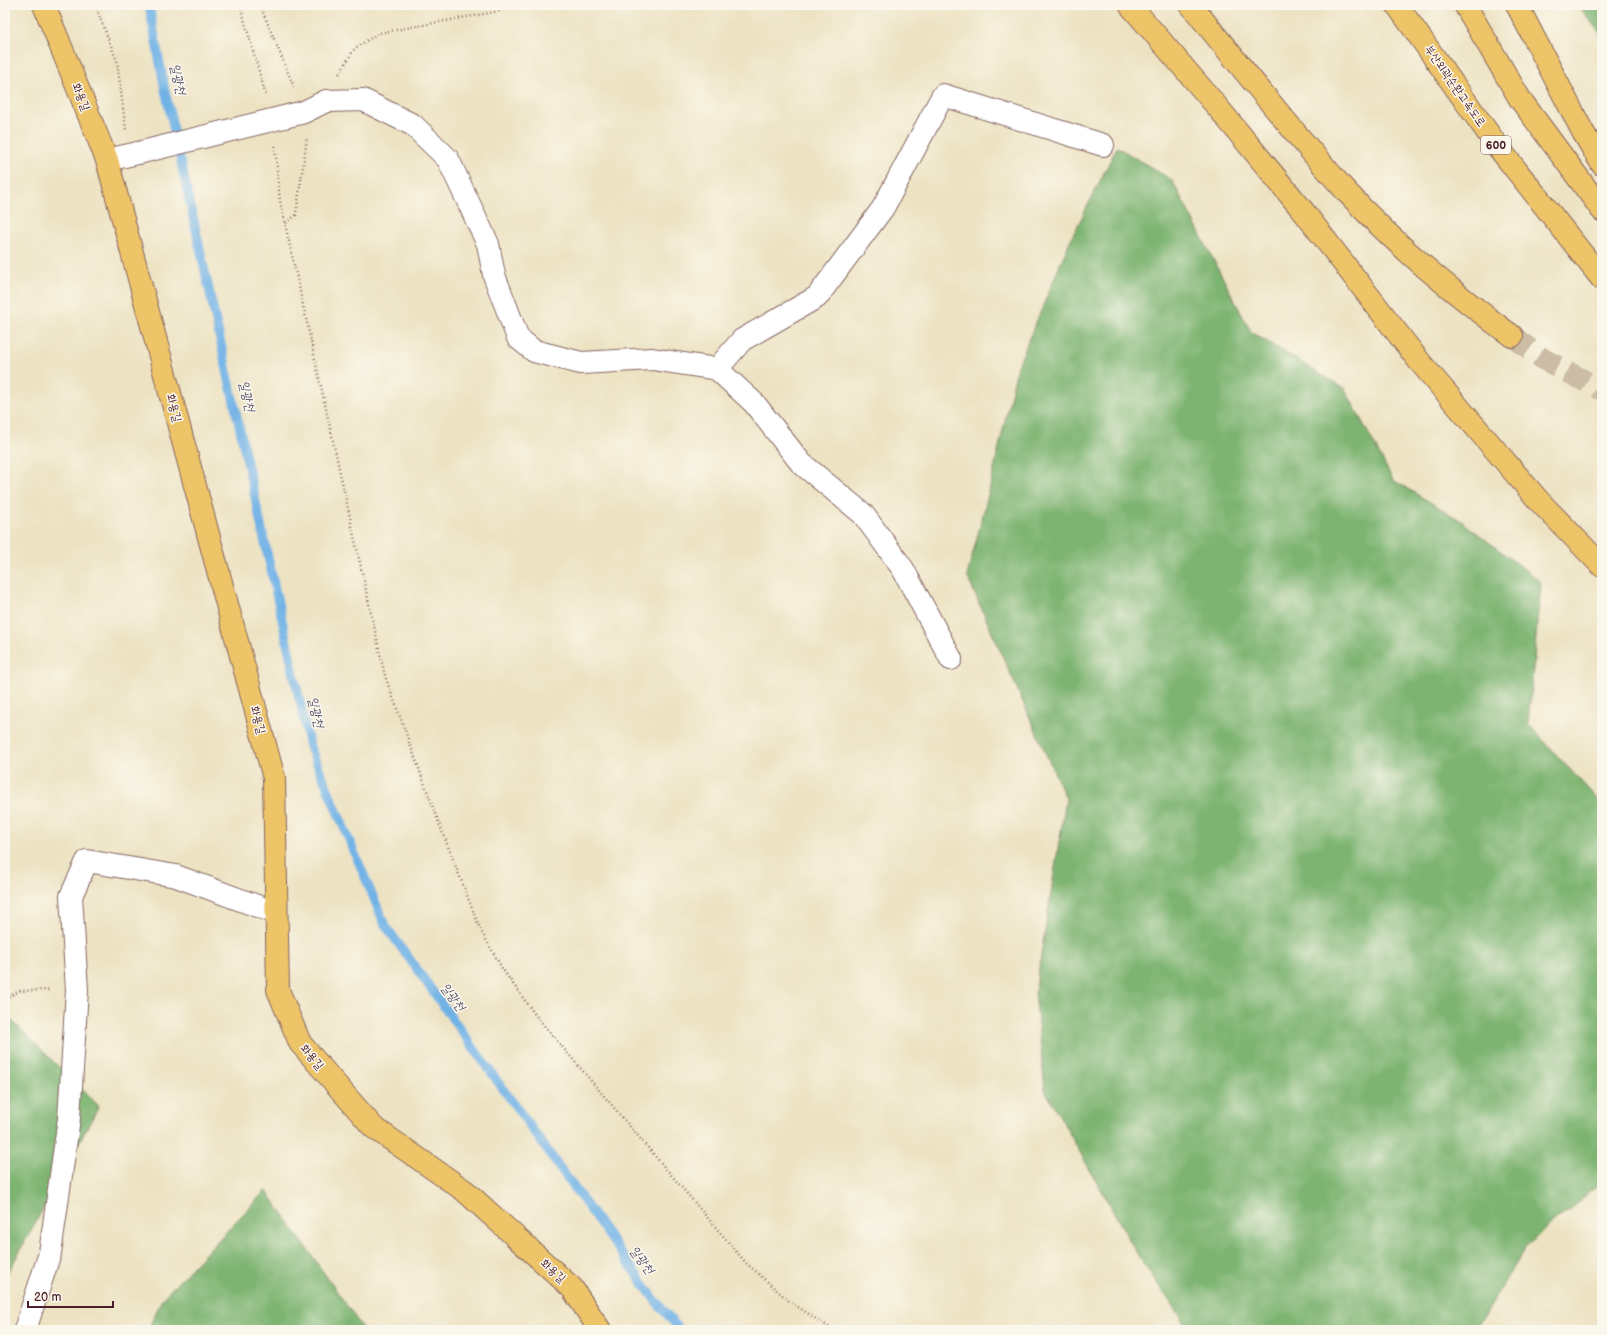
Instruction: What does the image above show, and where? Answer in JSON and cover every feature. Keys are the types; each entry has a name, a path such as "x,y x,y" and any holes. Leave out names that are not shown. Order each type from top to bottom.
{"main road":[{"name":"화용길","path":"44,5 107,160 274,778 278,990 300,1043 373,1126 465,1191 572,1288 600,1330"},
{"path":"1130,5 1215,104 1304,212 1419,361 1539,501 1602,566"},
{"path":"1191,5 1345,189 1402,246 1455,294 1512,336"},
{"name":"부산외곽순환고속도로","path":"1398,5 1498,147 1602,279"},
{"path":"1465,5 1520,99 1602,210"},
{"path":"1517,5 1583,132 1602,164"}],"street":[{"path":"717,369 742,340 817,297 883,208 943,94 1103,145"},
{"path":"107,160 132,145 298,114 326,101 363,100 413,125 448,158 488,244 494,275 518,338 534,351 581,363 652,359 717,369 754,403 801,463 863,514 903,569 951,659"},
{"path":"26,1330 50,1253 69,1118 77,990 71,896 87,861 176,876 276,913"}],"path":[{"path":"95,5 117,61 132,145"},
{"path":"240,5 267,100"},
{"path":"260,5 307,139 296,215 286,223"},
{"path":"326,101 342,68 355,48 379,33 500,11 510,5"},
{"path":"275,145 280,201 385,676 440,826 481,931 503,970 536,1016 746,1263 789,1301 832,1330"},
{"path":"5,998 20,991 77,990"}],"green space":[{"path":"1578,5 1602,5 1602,36"},
{"path":"1117,147 1172,180 1251,332 1345,389 1393,480 1460,520 1541,582 1528,724 1602,804 1602,1181 1525,1248 1480,1322 1463,1330 1190,1330 1139,1257 1045,1090 1035,993 1066,799 967,576 989,491 1017,368 1069,243"},
{"path":"5,1014 99,1106 5,1278"},
{"path":"266,1190 364,1330 148,1330 162,1299"}],"waterway":[{"name":"일광천","path":"149,5 165,90 310,747 385,925 655,1300 680,1330"},
{"path":"1598,1330 1602,1328"}],"tunnel":[{"path":"1512,336 1543,359 1602,390"}]}
